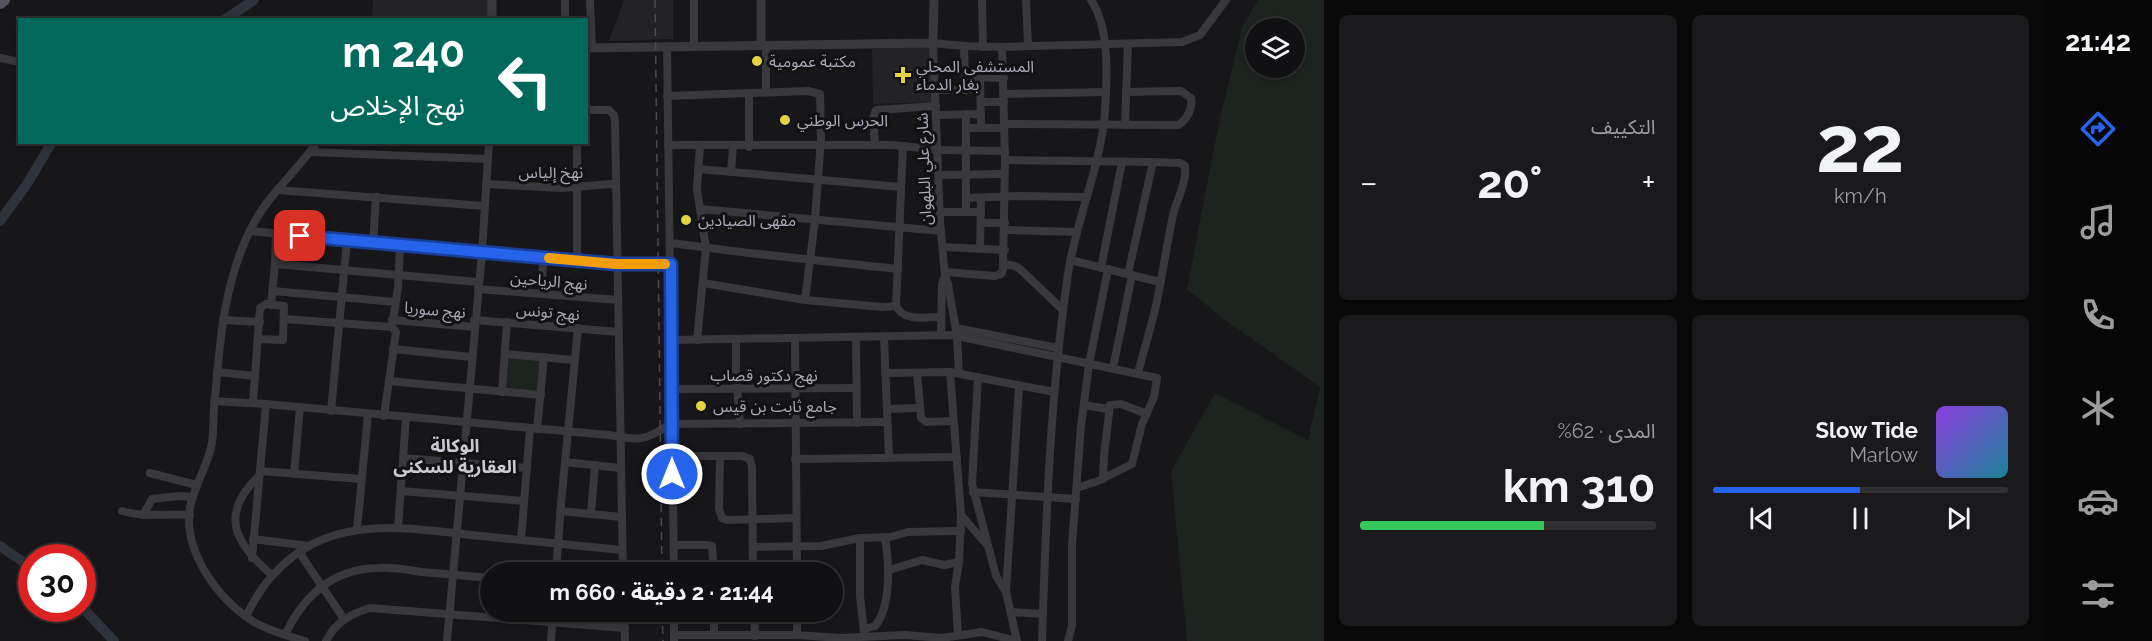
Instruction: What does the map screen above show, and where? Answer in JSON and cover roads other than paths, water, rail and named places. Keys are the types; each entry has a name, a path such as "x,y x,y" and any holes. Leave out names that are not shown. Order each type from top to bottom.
{"street":[{"path":"492,0 492,18"},
{"path":"565,0 565,18"},
{"path":"590,0 589,47 933,43 1002,47 1182,42 1195,38 1205,29 1226,0"},
{"path":"694,0 694,46"},
{"path":"761,0 766,92"},
{"name":"شارع علي البلهوان","path":"934,0 933,43 941,231 945,274 957,332 959,373"},
{"path":"982,0 983,47"},
{"path":"1026,0 1028,45"},
{"path":"1041,641 1047,497 1058,348 1070,260 1097,161 1106,92 1105,44 1101,19 1092,0"},
{"path":"1125,125 1128,44"},
{"path":"668,46 674,562"},
{"path":"964,46 966,90"},
{"path":"940,336 942,284 945,274 995,276 1001,274 1004,264 1005,156 1002,47"},
{"path":"0,58 18,62"},
{"path":"966,77 1004,78"},
{"path":"980,77 981,128"},
{"path":"936,90 980,89"},
{"path":"668,96 808,91 820,93 822,130 815,220 805,300"},
{"path":"966,128 1178,125 1185,120 1192,104 1188,95 1181,91 1126,93"},
{"path":"981,102 1004,98 1106,92"},
{"path":"749,93 749,147"},
{"path":"588,110 607,109 614,115 623,562"},
{"path":"875,145 873,118 876,110 936,110 981,114"},
{"path":"966,114 966,212"},
{"path":"305,641 268,629 246,616 212,580 199,561 192,542 190,515 193,498 212,442 217,372 230,283 250,231 260,212 316,144"},
{"path":"447,641 482,253 489,144"},
{"path":"577,144 577,260"},
{"path":"668,145 749,147 875,145 1005,156 1180,163 1186,167 1173,216 1156,307 1138,373"},
{"path":"697,340 706,248 697,189 700,146"},
{"path":"731,172 733,146"},
{"path":"903,146 896,306 906,316 942,317"},
{"path":"311,152 488,159"},
{"path":"1068,641 1072,626 1071,567 1084,405 1122,162"},
{"path":"1113,368 1153,162"},
{"path":"698,169 902,187"},
{"path":"939,175 1004,174"},
{"name":"نهخ إلياس","path":"486,184 577,188 611,184 616,186"},
{"path":"278,190 484,206"},
{"path":"373,243 376,197"},
{"path":"966,198 1087,197"},
{"path":"980,249 981,198"},
{"path":"700,209 941,231"},
{"path":"940,212 981,212"},
{"path":"981,223 1076,232"},
{"path":"250,231 616,264 671,264"},
{"path":"271,305 276,234"},
{"path":"331,411 347,241"},
{"path":"671,243 898,269"},
{"path":"384,416 396,332 392,324 400,246"},
{"path":"943,247 1005,250"},
{"path":"542,294 543,258"},
{"path":"1070,260 1160,282"},
{"name":"نهج الرياحين","path":"275,264 398,276 542,294 618,300"},
{"path":"1004,264 1020,269 1063,310"},
{"path":"703,283 805,300 882,307 896,306"},
{"path":"273,291 395,302"},
{"path":"252,403 261,306 285,306 283,340 258,339"},
{"path":"223,320 260,322"},
{"name":"نهج سوريا","path":"285,320 339,324 474,323"},
{"path":"502,392 507,322"},
{"name":"نهج تونس","path":"474,323 507,322 619,332"},
{"path":"557,562 578,328"},
{"path":"672,340 884,338 940,336 957,332 1058,348"},
{"path":"957,332 1057,357 1153,376 1157,379 1154,396 1142,424 1132,464 1077,488"},
{"path":"856,338 856,423"},
{"path":"884,338 889,457"},
{"path":"736,339 740,424"},
{"path":"795,339 797,562"},
{"path":"393,349 471,357"},
{"path":"506,354 574,360"},
{"path":"521,540 526,468 541,395 544,357"},
{"path":"217,372 255,376"},
{"path":"950,372 962,515 955,587 958,636"},
{"path":"885,373 959,373 1054,392"},
{"path":"917,373 918,408 921,418 926,422 953,421"},
{"path":"674,622 674,638 714,635 797,635 818,638 864,633 942,638 982,632 1017,641 1006,592 996,576 973,492 972,468 978,377"},
{"path":"389,381 541,395"},
{"path":"1006,592 1019,386"},
{"name":"نهج دكتور قصاب","path":"672,389 856,388"},
{"path":"214,401 633,439 653,436 672,424 887,422"},
{"path":"1103,478 1110,405 1116,403 1147,414"},
{"path":"252,558 266,404"},
{"path":"1084,405 1108,410"},
{"path":"294,474 300,407"},
{"path":"887,409 918,408"},
{"path":"357,529 368,414"},
{"path":"398,528 406,417"},
{"path":"672,456 746,457 752,463 753,562"},
{"path":"720,456 720,516 727,520 796,518"},
{"path":"795,459 957,457"},
{"path":"402,458 526,468"},
{"path":"565,462 620,468"},
{"path":"591,514 595,465"},
{"path":"150,473 197,485"},
{"path":"272,575 252,558 239,538 236,528 236,517 242,496 260,473 362,479"},
{"path":"401,490 524,501"},
{"path":"973,492 1076,499"},
{"path":"143,515 148,504 156,497 193,498"},
{"path":"122,511 143,515 170,513 190,515"},
{"path":"560,511 621,517"},
{"path":"962,515 989,549"},
{"path":"246,616 272,575 299,552 335,534 357,529 398,528 622,550"},
{"path":"753,547 830,545 860,538 885,537 908,532 961,531"},
{"path":"864,633 875,626 883,613 888,570 885,537"},
{"path":"860,538 860,596 864,633"},
{"path":"254,539 309,546"},
{"path":"674,545 712,546 713,562"},
{"path":"299,552 344,619"},
{"path":"888,570 922,560 944,565 959,562"},
{"path":"285,635 299,609 323,585 345,574 382,567 480,577"},
{"path":"326,641 331,632 344,619 370,608 625,628"},
{"path":"1011,612 1042,614"},
{"path":"625,622 625,641"},
{"path":"714,622 714,635"},
{"path":"754,622 755,636"},
{"path":"797,622 797,635"},
{"path":"550,641 552,624"}],"waterway":[{"path":"227,18 254,0"},
{"path":"0,221 27,184 51,144"},
{"path":"0,546 18,558"},
{"path":"96,622 114,641"}],"railway":[{"path":"655,0 662,562"},
{"path":"662,622 663,641"}],"place":[{"name":"مكتبة عمومية","path":"757,61"},
{"name":"المستشفى المحلي بغار الدماء","path":"903,75"},
{"name":"الحرس الوطني","path":"785,120"},
{"name":"مقهى الصيادين","path":"686,220"},
{"name":"جامع ثابت بن قیس","path":"701,406"}],"district":[{"name":"الوكالة العقارية للسكنى","path":"455,455"}]}
